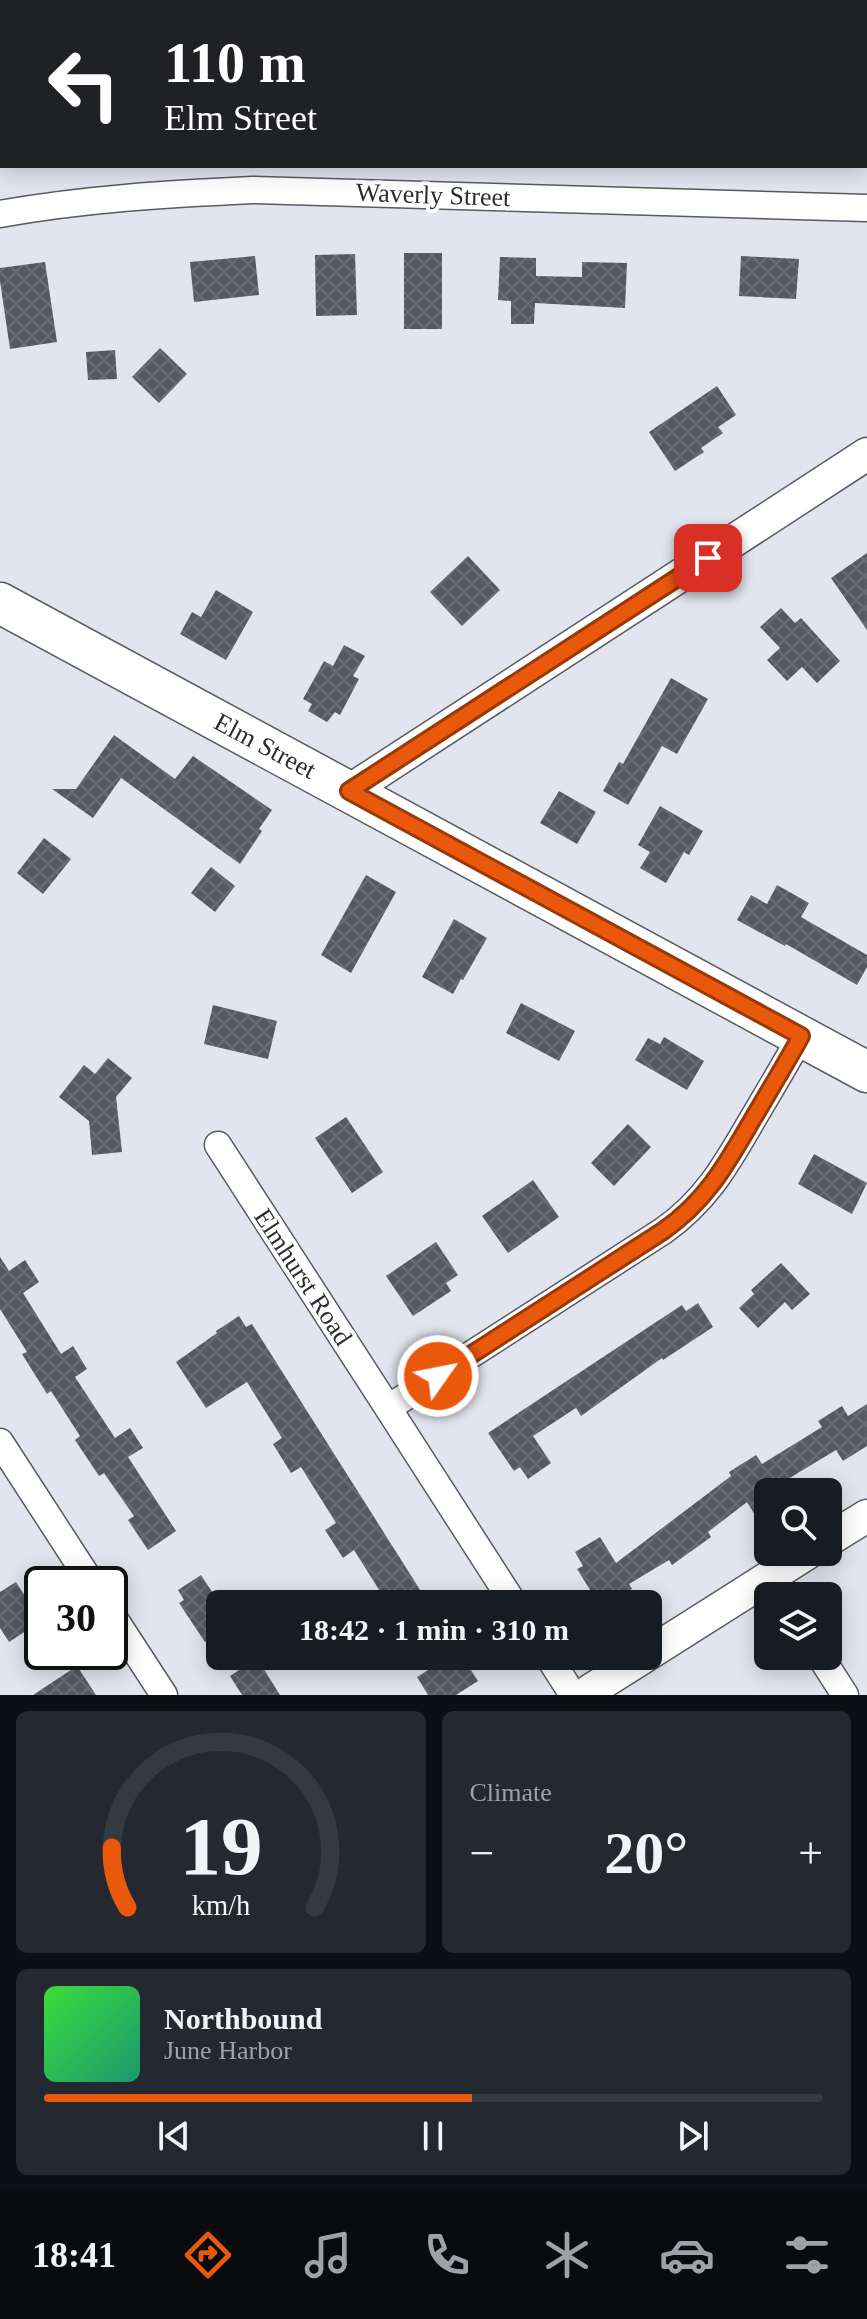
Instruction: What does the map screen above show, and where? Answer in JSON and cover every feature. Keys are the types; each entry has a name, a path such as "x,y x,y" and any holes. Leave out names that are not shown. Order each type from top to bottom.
{"main road":[{"name":"Elm Street","path":"0,603 867,1072"}],"street":[{"name":"Waverly Street","path":"0,214 172,194 252,190 867,208"},
{"path":"349,791 867,454"},
{"path":"388,1408 687,1213 725,1167 801,1036"},
{"name":"Elmhurst Road","path":"218,1145 505,1590"},
{"path":"0,1442 80,1566"},
{"path":"842,1531 867,1516"},
{"path":"780,1582 795,1566"},
{"path":"662,1647 754,1598"},
{"path":"128,1640 164,1695"},
{"path":"557,1670 573,1695"},
{"path":"583,1695 622,1670"},
{"path":"829,1670 845,1695"}],"building":[{"path":"404,253 442,253 442,329 404,329"},
{"path":"355,254 357,315 316,316 315,255"},
{"path":"255,256 259,295 194,302 190,262"},
{"path":"741,256 799,259 796,299 739,296"},
{"path":"500,257 536,258 536,276 582,277 582,262 627,263 625,308 535,303 534,324 511,324 511,301 498,300"},
{"path":"45,262 57,342 10,349 0,268"},
{"path":"160,348 187,374 159,403 132,377"},
{"path":"115,350 117,379 88,380 86,352"},
{"path":"717,386 736,415 718,427 723,433 701,448 704,452 675,471 649,432"},
{"path":"867,553 867,630 831,578"},
{"path":"468,556 500,590 462,626 430,592"},
{"path":"216,590 253,612 226,660 180,634 192,612 201,617"},
{"path":"781,608 795,623 801,618 840,661 817,683 802,667 787,681 767,660 780,648 760,627"},
{"path":"344,645 365,656 353,676 359,679 340,715 335,712 327,722 308,711 312,704 303,699 324,661 333,666"},
{"path":"671,678 708,699 677,754 662,746 628,805 603,791 619,762 623,764"},
{"path":"114,735 175,779 193,756 272,810 240,864 121,778 93,818 52,789 76,789"},
{"path":"559,791 596,812 577,844 540,823"},
{"path":"660,806 703,831 689,855 684,852 666,883 640,868 650,852 638,845"},
{"path":"44,838 71,859 43,894 17,873"},
{"path":"211,867 235,886 215,912 191,893"},
{"path":"366,875 396,892 351,973 321,955"},
{"path":"777,885 809,903 801,917 867,955 867,967 857,985 737,920 751,895 767,904"},
{"path":"454,919 487,938 453,994 422,977"},
{"path":"521,1003 575,1031 559,1061 506,1033"},
{"path":"213,1005 277,1021 268,1059 204,1044"},
{"path":"664,1037 704,1061 687,1090 635,1060 648,1038 660,1044"},
{"path":"108,1058 132,1078 116,1097 122,1152 92,1155 89,1121 59,1097 84,1065 95,1074"},
{"path":"346,1117 383,1172 352,1193 315,1138"},
{"path":"628,1124 651,1147 614,1186 591,1163"},
{"path":"814,1154 867,1183 852,1214 798,1184"},
{"path":"533,1180 559,1217 508,1253 482,1216"},
{"path":"436,1242 458,1275 446,1283 451,1291 413,1316 386,1276"},
{"path":"0,1257 9,1271 25,1260 39,1282 23,1293 61,1354 73,1346 87,1369 75,1377 115,1438 130,1428 143,1448 128,1457 176,1531 148,1550 128,1520 134,1516 104,1473 99,1476 75,1440 80,1436 51,1391 47,1394 22,1354 27,1352 0,1309"},
{"path":"781,1263 810,1294 792,1310 785,1302 758,1328 739,1308 754,1294 751,1290"},
{"path":"698,1303 713,1327 662,1358 581,1416 576,1408 533,1436 551,1463 528,1479 520,1467 514,1471 488,1433 682,1305 686,1311"},
{"path":"239,1316 246,1327 252,1324 420,1590 379,1590 354,1550 343,1558 325,1530 336,1523 301,1467 291,1473 273,1444 282,1438 247,1382 206,1408 176,1362"},
{"path":"867,1404 867,1446 843,1461 836,1450 790,1478 754,1478 754,1513 747,1502 708,1532 711,1537 672,1565 669,1560 629,1584 630,1590 590,1590 577,1569 583,1566 575,1552 600,1537 616,1563 731,1476 729,1472 756,1455 762,1464 822,1427 818,1421 842,1406 848,1416"},
{"path":"201,1575 211,1590 206,1590 205,1642 179,1603 184,1600 178,1590"},
{"path":"16,1582 24,1594 24,1632 9,1642 0,1628 0,1592"},
{"path":"71,1670 80,1670 96,1695 33,1695"},
{"path":"239,1670 264,1670 280,1695 242,1695 230,1676"},
{"path":"428,1670 471,1670 478,1681 456,1695 428,1695 417,1677"}],"route":[{"path":"438,1376 687,1213 725,1167 801,1036 349,791 708,558"}]}
